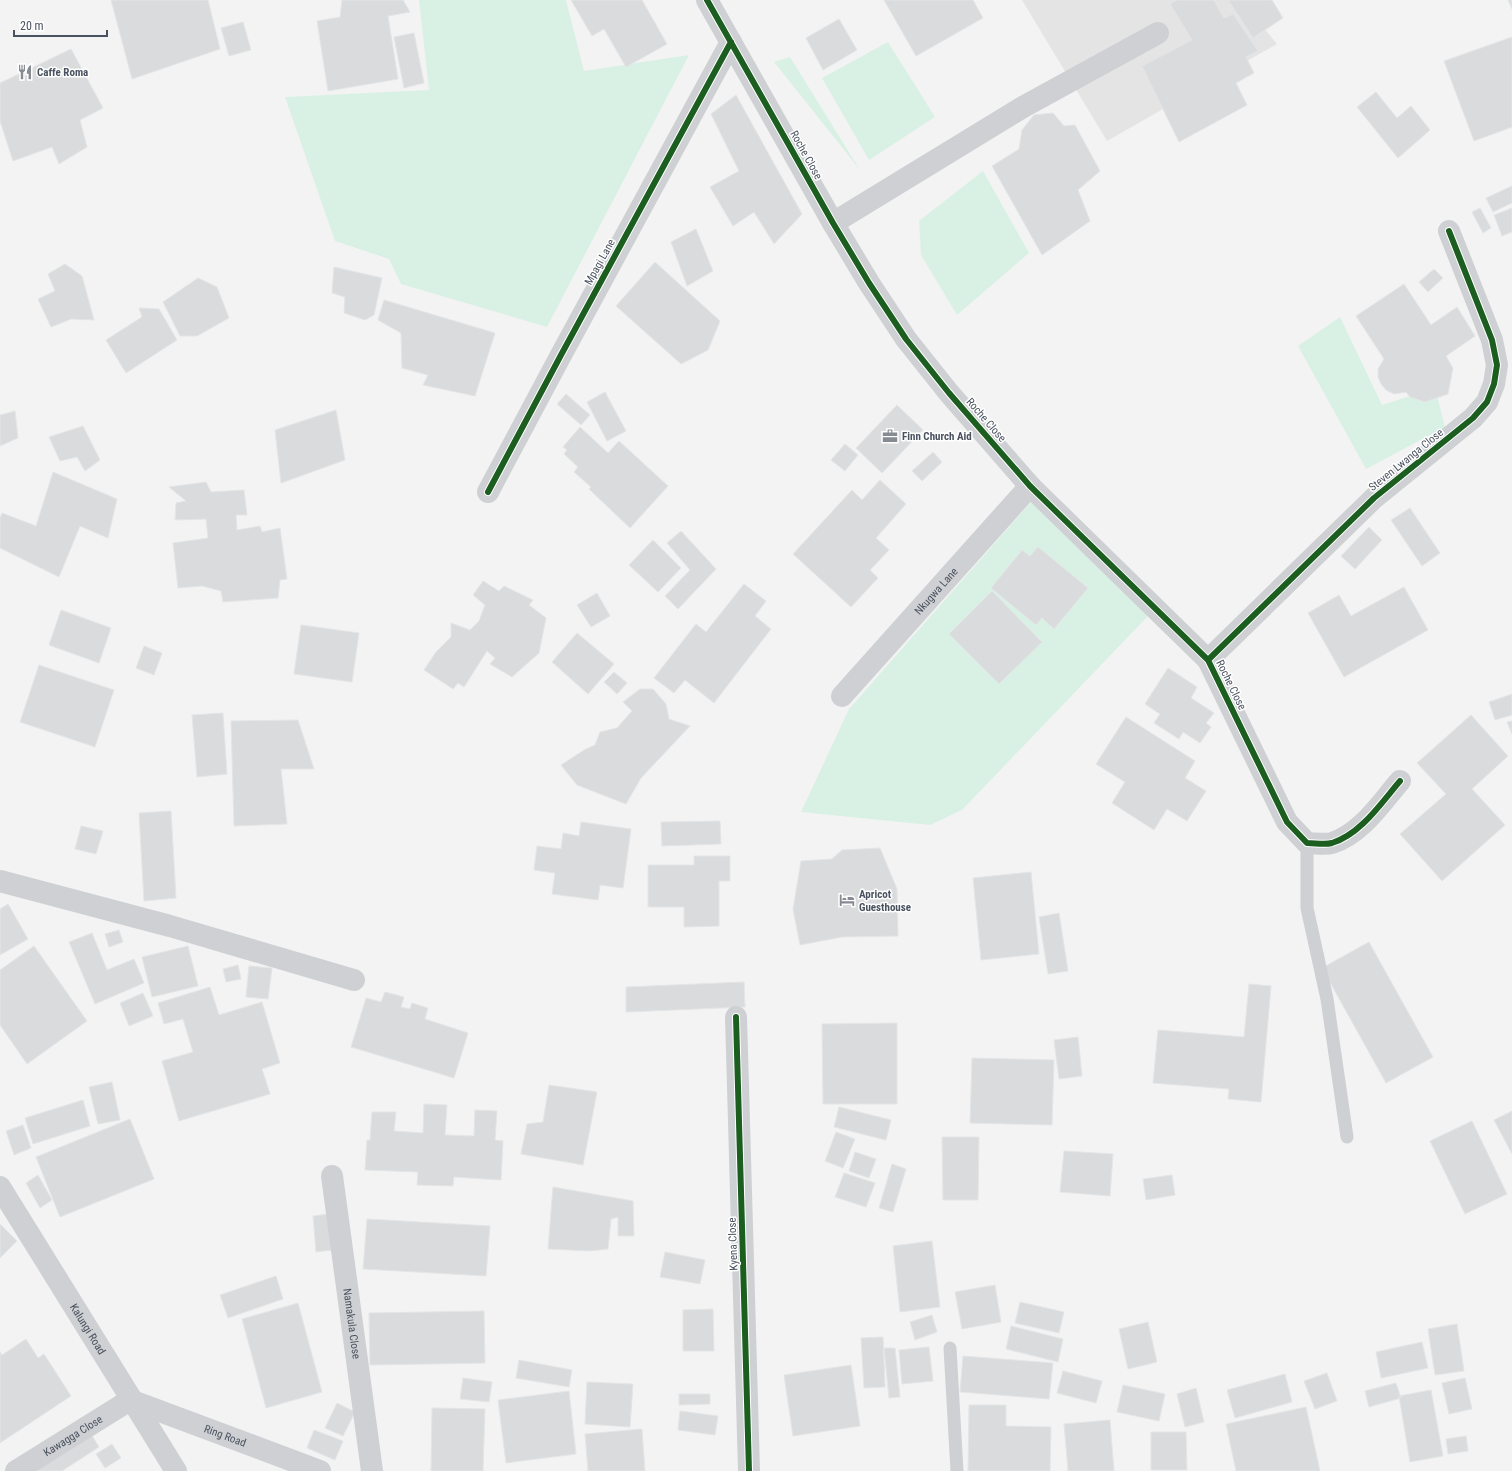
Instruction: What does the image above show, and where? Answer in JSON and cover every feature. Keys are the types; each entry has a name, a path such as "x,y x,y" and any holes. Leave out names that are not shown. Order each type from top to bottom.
{"street":[{"name":"Roche Close","path":"707,0 833,223 869,283 906,339 949,393 1030,486 1208,660 1287,822 1307,843"},
{"path":"833,223 1023,107 1158,33"},
{"name":"Mpagi Lane","path":"488,492 731,42"},
{"name":"Steven Lwanga Close","path":"1208,660 1374,498 1472,418 1487,402 1494,384 1497,365 1492,340 1449,231"},
{"name":"Nkugwa Lane","path":"842,696 1030,486"},
{"path":"1307,843 1331,844 1346,837 1362,824 1400,781"},
{"path":"0,881 170,926 354,980"},
{"name":"Kyena Close","path":"736,1017 749,1471"},
{"name":"Namakula Close","path":"332,1176 372,1471"},
{"name":"Kalungi Road","path":"0,1187 130,1400 176,1471"},
{"name":"Kawagga Close","path":"16,1471 130,1400"},
{"name":"Ring Road","path":"130,1400 320,1471"}],"lane":[{"path":"1307,843 1306,908 1327,999 1347,1137"},
{"path":"950,1348 957,1471"}],"shaded area":[{"path":"1022,0 1241,0 1277,44 1107,141"}],"green space":[{"path":"419,0 566,0 584,71 689,55 547,327 401,284 389,259 335,241 285,97 429,90"},
{"path":"888,42 935,117 869,160 822,78"},
{"path":"790,57 860,170 774,62"},
{"path":"983,171 1029,253 957,315 921,255 919,221"},
{"path":"1340,317 1382,405 1435,388 1445,427 1366,469 1298,346"},
{"path":"1031,502 1148,616 962,810 930,825 801,812 849,709"}],"building":[{"path":"111,0 208,0 220,49 132,79"},
{"path":"342,0 403,0 410,12 388,16 398,79 328,91 317,21 340,17"},
{"path":"571,0 642,0 667,44 626,67 604,29 592,36"},
{"path":"884,0 973,0 983,18 916,56"},
{"path":"1177,0 1214,0 1224,18 1233,14 1258,51 1246,57 1254,73 1236,83 1247,105 1179,142 1142,66 1192,40 1170,4"},
{"path":"1228,0 1272,0 1283,18 1253,38"},
{"path":"1508,0 1512,0 1512,9"},
{"path":"839,19 857,50 823,70 806,38"},
{"path":"243,22 251,50 229,56 221,28"},
{"path":"414,33 424,83 404,88 394,37"},
{"path":"1512,37 1512,127 1474,141 1444,61"},
{"path":"71,49 103,108 80,120 87,147 59,164 52,147 13,161 0,121 0,83"},
{"path":"1376,92 1397,118 1411,106 1430,130 1398,158 1357,107"},
{"path":"736,95 802,214 774,244 754,212 733,226 710,187 739,171 711,114"},
{"path":"1053,113 1064,126 1075,125 1100,171 1078,190 1090,221 1042,255 992,166 1019,149 1022,130 1034,115"},
{"path":"1512,186 1512,203 1493,212 1486,198"},
{"path":"1480,208 1491,228 1483,233 1472,212"},
{"path":"1512,208 1512,232 1502,236 1494,215"},
{"path":"696,229 713,271 687,286 671,242"},
{"path":"655,262 720,321 708,350 681,364 616,306"},
{"path":"65,264 82,276 94,320 71,319 51,327 38,299 55,291 48,274"},
{"path":"334,267 382,278 374,315 365,320 344,313 345,297 332,293"},
{"path":"1434,269 1443,278 1428,292 1419,282"},
{"path":"198,278 217,287 229,318 197,336 180,336 163,302"},
{"path":"1404,284 1431,325 1457,307 1475,336 1446,356 1453,368 1448,394 1425,402 1410,397 1406,392 1394,394 1386,390 1381,384 1378,377 1378,369 1384,359 1356,316"},
{"path":"384,300 495,333 475,396 423,385 428,375 402,368 401,333 378,320"},
{"path":"139,308 159,309 177,340 126,373 106,340 142,317"},
{"path":"605,392 626,431 607,441 587,402"},
{"path":"566,394 590,415 581,425 557,404"},
{"path":"897,405 923,430 882,473 856,448"},
{"path":"336,410 345,460 281,483 275,430"},
{"path":"15,411 18,438 0,446 0,415"},
{"path":"83,426 100,460 85,471 77,457 60,461 49,437"},
{"path":"580,427 608,453 619,441 668,486 630,528 589,489 591,487 574,472 578,467 564,454 567,450 563,447"},
{"path":"845,444 858,455 845,471 831,460"},
{"path":"933,452 942,462 922,481 912,471"},
{"path":"53,472 117,499 108,538 80,526 59,577 0,548 0,518 2,513 36,526"},
{"path":"880,480 906,504 876,538 889,550 870,570 878,578 851,607 793,554 852,490 862,500"},
{"path":"206,482 211,492 244,490 247,515 236,515 237,530 260,526 262,532 280,528 287,579 280,580 278,598 223,602 221,591 202,586 178,588 173,543 208,538 206,519 175,520 176,503 186,501 169,487"},
{"path":"1410,508 1440,553 1422,566 1391,520"},
{"path":"1369,527 1382,540 1355,569 1341,556"},
{"path":"681,531 716,569 678,609 665,596 690,570 667,543"},
{"path":"653,540 681,568 658,592 629,565"},
{"path":"1038,547 1088,588 1054,629 1042,618 1036,625 991,588 1022,550 1030,556"},
{"path":"483,581 499,591 504,586 533,600 529,605 546,618 539,653 512,677 490,664 495,658 487,651 464,687 458,683 453,689 424,670 436,652 451,637 451,623 470,630 479,621 485,605 473,595"},
{"path":"744,584 766,601 755,616 771,629 714,703 685,680 674,693 654,678 696,624 706,632"},
{"path":"1404,587 1428,630 1344,677 1308,613 1339,595 1351,616"},
{"path":"992,591 1042,642 999,684 949,634"},
{"path":"597,593 610,616 591,627 577,605"},
{"path":"61,610 111,628 99,663 49,645"},
{"path":"301,625 359,633 352,682 294,674"},
{"path":"577,633 614,664 588,694 552,662"},
{"path":"144,646 162,653 154,675 136,668"},
{"path":"39,665 114,690 95,747 20,722"},
{"path":"1168,668 1197,687 1191,698 1214,713 1206,723 1211,727 1200,743 1183,732 1179,739 1154,723 1160,714 1145,704"},
{"path":"614,672 627,683 617,694 604,682"},
{"path":"640,689 653,689 666,704 669,719 690,726 641,778 626,804 577,785 561,765 584,750 595,745 600,732 617,728 632,711 623,702"},
{"path":"1512,694 1512,715 1495,720 1489,702"},
{"path":"223,713 227,774 197,777 192,715"},
{"path":"1471,715 1508,756 1472,789 1505,825 1442,881 1400,834 1446,794 1417,763"},
{"path":"1126,717 1195,761 1185,778 1206,791 1187,821 1167,809 1154,830 1112,803 1125,782 1096,764"},
{"path":"298,720 314,769 281,769 287,824 234,826 231,721"},
{"path":"1512,721 1512,734 1507,722"},
{"path":"171,811 176,898 144,901 139,813"},
{"path":"720,821 721,844 662,846 661,822"},
{"path":"581,822 631,829 623,888 600,885 598,900 552,894 555,873 534,870 537,846 561,849 563,833 579,836"},
{"path":"81,826 103,831 96,854 75,849"},
{"path":"880,848 897,889 898,936 842,937 800,945 793,909 801,861 832,859 842,850"},
{"path":"694,856 730,856 730,881 719,881 719,926 684,927 684,907 648,907 648,865 694,865"},
{"path":"1031,872 1039,954 981,960 973,878"},
{"path":"8,904 28,939 0,955 0,909"},
{"path":"1059,913 1068,971 1048,974 1039,917"},
{"path":"119,930 123,942 109,947 105,934"},
{"path":"92,933 107,970 134,959 144,983 95,1004 69,942"},
{"path":"1369,942 1433,1057 1386,1083 1322,968"},
{"path":"34,946 87,1021 27,1064 0,1025 0,970"},
{"path":"188,946 198,986 152,997 142,957"},
{"path":"238,965 241,979 226,982 223,969"},
{"path":"249,966 272,968 268,999 246,997"},
{"path":"744,982 745,1007 626,1012 626,987"},
{"path":"1249,984 1271,986 1261,1102 1228,1099 1229,1089 1153,1083 1158,1030 1244,1037"},
{"path":"210,987 219,1015 262,1002 280,1063 262,1069 270,1094 179,1121 162,1061 193,1052 183,1019 164,1024 158,1003"},
{"path":"385,992 404,997 401,1007 410,1009 412,1003 428,1008 425,1019 468,1033 454,1078 351,1047 366,998 381,1002"},
{"path":"143,993 153,1016 129,1026 120,1003"},
{"path":"897,1023 897,1104 823,1104 822,1024"},
{"path":"1078,1037 1082,1076 1059,1079 1054,1040"},
{"path":"972,1058 1054,1060 1052,1125 970,1123"},
{"path":"112,1082 120,1120 98,1124 89,1087"},
{"path":"549,1085 597,1092 583,1165 521,1154 527,1124 543,1122"},
{"path":"83,1100 90,1126 33,1144 25,1118"},
{"path":"424,1104 447,1105 445,1135 474,1136 475,1110 497,1111 495,1140 503,1141 501,1180 454,1177 453,1186 417,1185 418,1172 365,1170 367,1140 370,1140 372,1112 396,1112 394,1131 423,1133"},
{"path":"839,1107 891,1120 886,1140 834,1127"},
{"path":"1512,1111 1512,1154 1494,1120"},
{"path":"130,1119 154,1179 60,1217 36,1157"},
{"path":"1472,1121 1507,1194 1465,1214 1430,1141"},
{"path":"23,1125 31,1148 14,1155 6,1131"},
{"path":"836,1132 855,1139 843,1168 825,1161"},
{"path":"942,1137 979,1137 978,1200 943,1200"},
{"path":"1064,1151 1113,1154 1110,1196 1060,1192"},
{"path":"855,1152 876,1159 869,1178 849,1171"},
{"path":"892,1164 906,1169 893,1212 879,1208"},
{"path":"844,1173 875,1183 866,1207 835,1197"},
{"path":"38,1175 52,1200 40,1208 26,1183"},
{"path":"1172,1175 1175,1195 1146,1200 1143,1179"},
{"path":"553,1187 633,1201 634,1236 618,1236 618,1217 611,1219 608,1249 590,1251 548,1249"},
{"path":"329,1214 332,1250 316,1252 313,1216"},
{"path":"367,1219 490,1226 486,1276 363,1269"},
{"path":"0,1224 17,1241 0,1258"},
{"path":"932,1241 940,1307 900,1312 893,1246"},
{"path":"665,1252 705,1260 700,1284 660,1277"},
{"path":"276,1276 283,1299 228,1318 220,1295"},
{"path":"995,1285 1001,1322 962,1329 955,1292"},
{"path":"1020,1302 1064,1312 1059,1333 1015,1323"},
{"path":"298,1303 322,1392 266,1408 242,1319"},
{"path":"713,1309 714,1351 683,1351 683,1310"},
{"path":"484,1311 485,1363 370,1365 369,1313"},
{"path":"932,1315 937,1332 915,1340 910,1322"},
{"path":"1148,1322 1157,1362 1128,1369 1119,1329"},
{"path":"1457,1324 1464,1371 1435,1375 1428,1329"},
{"path":"1011,1326 1063,1339 1058,1362 1006,1349"},
{"path":"883,1337 885,1387 864,1388 861,1338"},
{"path":"26,1339 38,1358 44,1354 71,1396 0,1443 0,1352 2,1355"},
{"path":"1422,1342 1428,1368 1381,1378 1376,1352"},
{"path":"929,1347 933,1381 902,1384 899,1350"},
{"path":"884,1348 895,1348 900,1397 889,1398"},
{"path":"963,1356 1053,1363 1049,1399 960,1392"},
{"path":"519,1360 572,1370 569,1387 516,1378"},
{"path":"851,1365 860,1426 793,1436 784,1375"},
{"path":"1063,1371 1102,1381 1096,1403 1057,1393"},
{"path":"1327,1373 1337,1401 1315,1409 1304,1381"},
{"path":"1285,1374 1292,1402 1235,1418 1227,1390"},
{"path":"463,1378 492,1382 489,1402 460,1399"},
{"path":"1465,1378 1472,1409 1449,1414 1442,1383"},
{"path":"587,1382 633,1384 630,1427 585,1424"},
{"path":"1396,1383 1401,1398 1369,1407 1365,1391"},
{"path":"1123,1385 1165,1394 1159,1421 1117,1412"},
{"path":"1196,1388 1204,1422 1185,1427 1177,1394"},
{"path":"1431,1390 1443,1456 1410,1462 1399,1396"},
{"path":"569,1391 576,1454 506,1463 498,1400"},
{"path":"679,1394 710,1394 710,1404 679,1405"},
{"path":"337,1403 355,1412 343,1436 325,1428"},
{"path":"969,1405 1006,1405 1006,1426 1051,1427 1050,1471 968,1471"},
{"path":"1306,1407 1320,1471 1236,1471 1226,1424"},
{"path":"432,1408 485,1409 483,1471 431,1471"},
{"path":"680,1411 718,1416 715,1435 678,1430"},
{"path":"1110,1420 1114,1471 1068,1471 1064,1424"},
{"path":"642,1429 645,1471 588,1471 585,1434"},
{"path":"314,1430 343,1441 335,1460 307,1448"},
{"path":"1151,1432 1186,1432 1187,1470 1151,1470"},
{"path":"91,1434 99,1447 62,1471 34,1471"},
{"path":"1466,1436 1468,1451 1448,1454 1446,1439"},
{"path":"112,1444 121,1458 105,1468 96,1454"}],"cycle path":[{"path":"707,0 833,223 869,283 906,339 949,393 1030,486 1208,660 1287,822 1307,843 1332,843 1352,833 1370,817 1400,781"},
{"path":"488,492 731,42"},
{"path":"1208,660 1374,498 1473,418 1487,402 1494,384 1497,365 1492,340 1449,231"},
{"path":"736,1017 749,1471"}],"place":[{"name":"Caffe Roma","path":"25,72"},
{"name":"Finn Church Aid","path":"890,436"},
{"name":"Apricot Guesthouse","path":"847,900"}]}
